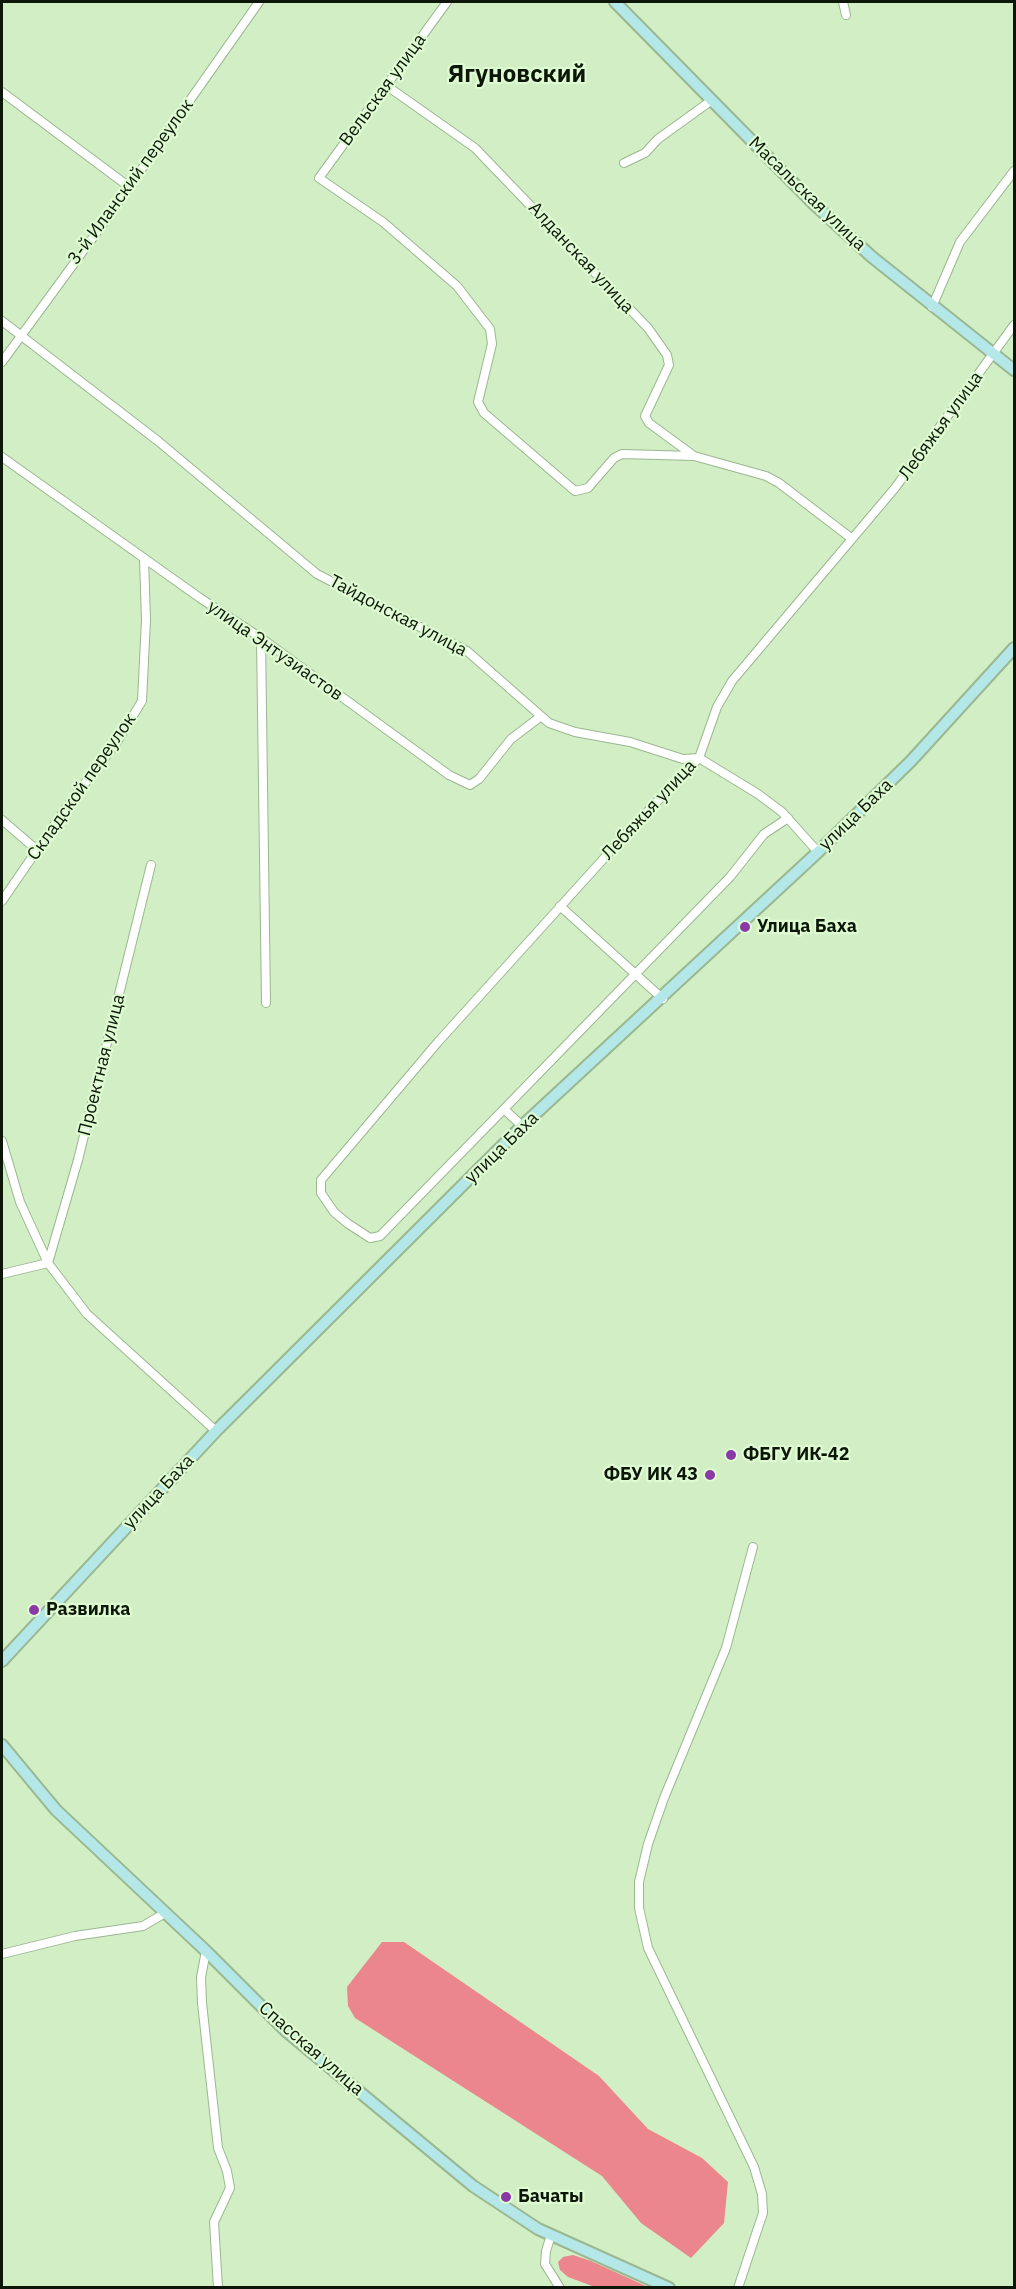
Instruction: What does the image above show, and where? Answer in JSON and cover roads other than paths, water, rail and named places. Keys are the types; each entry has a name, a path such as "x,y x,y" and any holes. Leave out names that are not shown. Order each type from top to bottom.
{"street":[{"name":"3-й Иланский переулок","path":"2,362 259,2"},
{"name":"Вельская улица","path":"447,2 319,177 383,222 457,286 490,329 492,336 478,406 575,490 588,488 614,458 622,454 694,456"},
{"name":"Масальская улица","path":"615,2 626,7 712,100 814,204 872,258 1014,370"},
{"path":"843,2 846,15"},
{"name":"Алданская улица","path":"387,86 475,148 648,328 667,355 669,365 646,408 645,416 649,423 694,456"},
{"path":"2,92 128,186"},
{"path":"624,163 645,153 658,139 712,100"},
{"path":"932,307 960,242 1014,171"},
{"name":"Тайдонская улица","path":"2,321 158,441 317,574 467,651 485,664 540,717 575,732 630,742 683,759 699,758 758,794 788,819 818,852"},
{"name":"Лебяжья улица","path":"504,1109 380,1236 370,1238 334,1212 321,1193 321,1180 438,1042 560,906 699,758 717,707 732,681 895,488 1014,325"},
{"path":"694,456 766,476 779,483 851,538"},
{"name":"улица Энтузиастов","path":"2,457 144,559 261,638 449,775 470,785 479,779 511,739 540,717"},
{"name":"Складской переулок","path":"2,901 117,742 142,701 146,620 144,559"},
{"path":"261,638 266,1003"},
{"name":"улица Баха","path":"2,1661 216,1431 522,1126 663,999 911,761 1014,648"},
{"path":"522,1126 504,1109 633,973 730,876 764,834 788,819"},
{"path":"2,820 37,850"},
{"name":"Проектная улица","path":"48,1263 78,1160 151,865"},
{"path":"560,906 663,999"},
{"path":"2,1141 20,1202 48,1263 87,1314 216,1431"},
{"path":"2,1274 48,1263"},
{"path":"738,2288 763,2213 762,2194 754,2167 648,1948 639,1908 639,1882 648,1844 664,1798 726,1648 753,1547"},
{"name":"Спасская улица","path":"2,1745 56,1810 206,1951 286,2031 402,2127 510,2212 551,2235 669,2288"},
{"path":"2,1954 75,1936 142,1926 165,1913"},
{"path":"206,1951 201,1977 202,2003 218,2148 227,2171 230,2188 214,2222 218,2288"},
{"path":"551,2235 545,2264 560,2288"}],"place":[{"name":"Улица Баха","path":"745,927"},
{"name":"ФБГУ ИК-42","path":"731,1455"},
{"name":"ФБУ ИК 43","path":"710,1475"},
{"name":"Развилка","path":"34,1610"},
{"name":"Бачаты","path":"506,2197"}],"district":[{"name":"Ягуновский","path":"517,75"}]}
